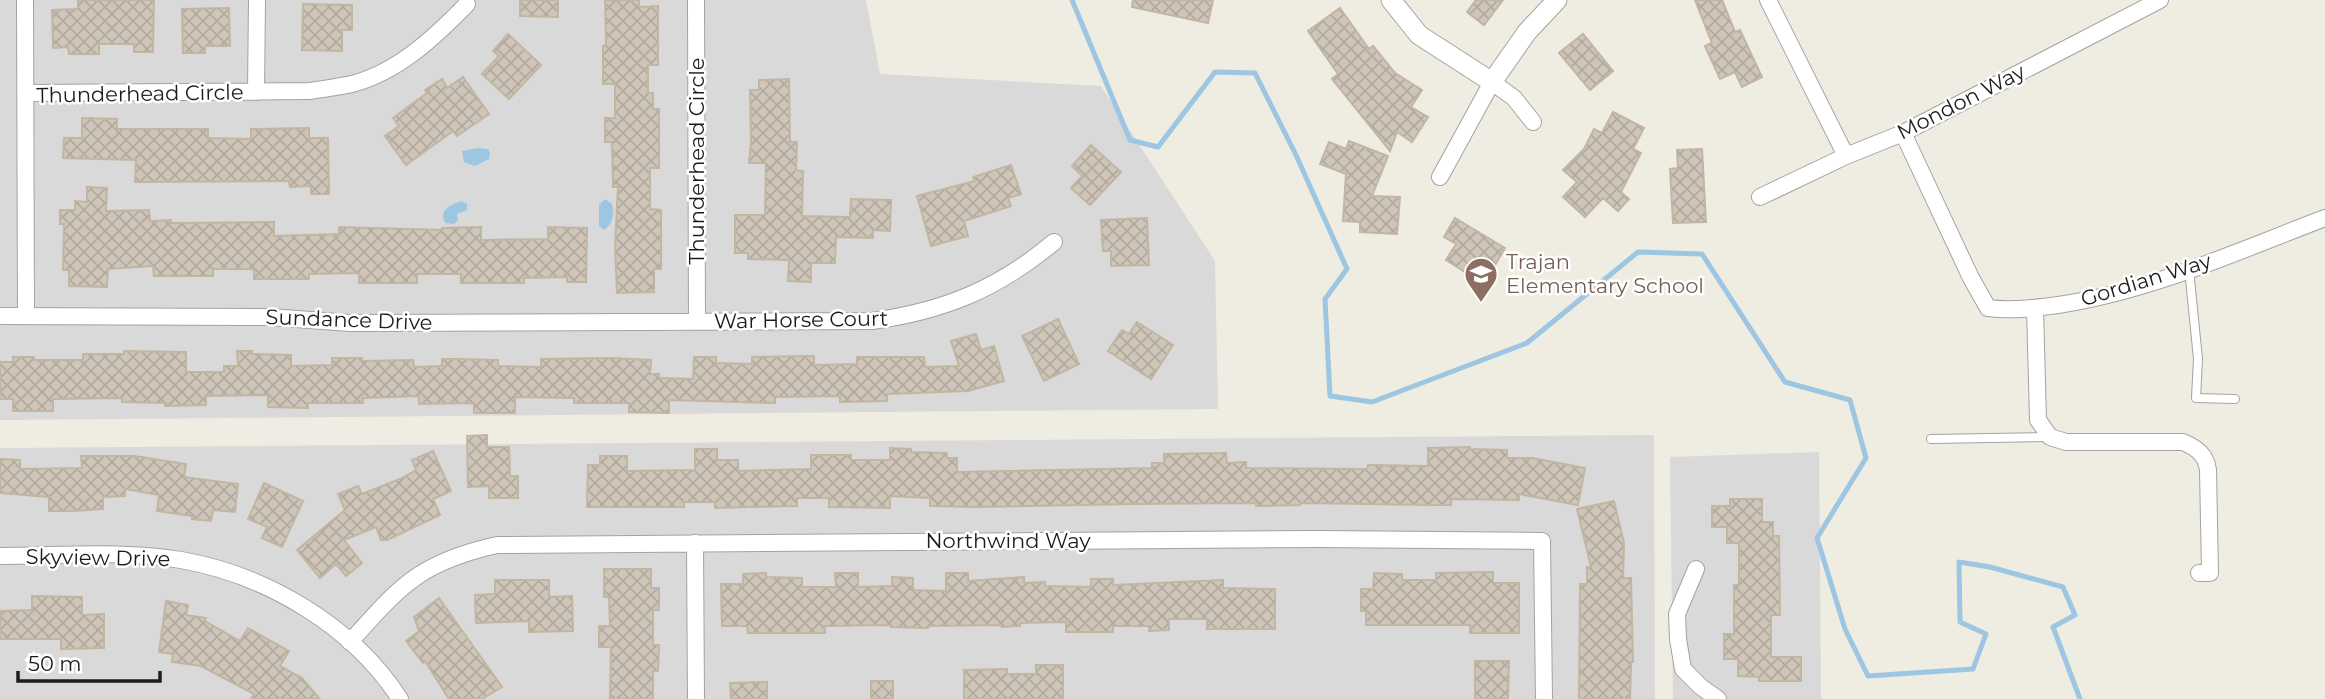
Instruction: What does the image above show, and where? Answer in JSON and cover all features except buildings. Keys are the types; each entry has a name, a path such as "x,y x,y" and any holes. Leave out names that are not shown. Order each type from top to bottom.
{"street":[{"path":"25,0 27,93"},
{"name":"Thunderhead Circle","path":"26,316 27,93 256,92 257,0"},
{"name":"Thunderhead Circle","path":"696,0 697,322"},
{"path":"1391,0 1419,35 1514,98 1534,122"},
{"path":"1440,177 1492,82 1527,32 1557,0"},
{"path":"1769,0 1846,156"},
{"name":"Mondon Way","path":"1760,197 1846,156 1903,133 2160,0"},
{"path":"256,92 309,91 353,83 383,72 420,47 467,4"},
{"name":"Gordian Way","path":"1903,133 1981,299 1988,308 2035,308 2098,299 2189,270 2325,218"},
{"name":"War Horse Court","path":"697,322 872,321 908,316 943,307 981,291 1013,274 1054,242"},
{"path":"2035,308 2038,420 2050,437 2066,442 2183,442 2195,447 2204,456 2208,470 2210,573 2199,573"},
{"name":"Sundance Drive","path":"0,316 270,317 350,323 697,322"},
{"name":"Northwind Way","path":"350,642 389,598 413,577 438,562 497,545 1319,539 1542,541 1544,699"},
{"path":"695,542 696,699"},
{"name":"Skyview Drive","path":"0,556 139,555 221,569 291,599 325,622 350,642 400,699"},
{"path":"1696,569 1676,614 1683,669 1718,699"}],"lane":[{"path":"2189,270 2198,359 2196,398 2235,399"},
{"path":"1931,439 2050,437"}],"shaded area":[{"path":"0,0 866,0 880,74 1101,86 1215,261 1218,409 0,420"},
{"path":"1654,435 1655,699 0,699 0,448"},
{"path":"1819,452 1821,699 1673,699 1670,457"}],"water":[{"path":"488,149 489,159 475,166 464,162 462,151"},
{"path":"605,199 612,204 613,216 604,230 599,226 599,205"},
{"path":"461,201 467,204 467,210 457,214 458,220 454,224 446,223 444,212"}],"waterway":[{"path":"1072,0 1130,140 1158,147 1215,72 1255,73 1296,155 1347,269 1325,299 1330,396 1372,402 1527,343 1638,252 1702,254 1785,382 1850,400 1866,458 1817,538 1845,629 1868,676 1973,669 1986,634 1960,622 1959,562 1990,567 2063,587 2075,615 2053,627 2080,699"}],"place":[{"name":"Trajan Elementary School","path":"1481,304"}]}
